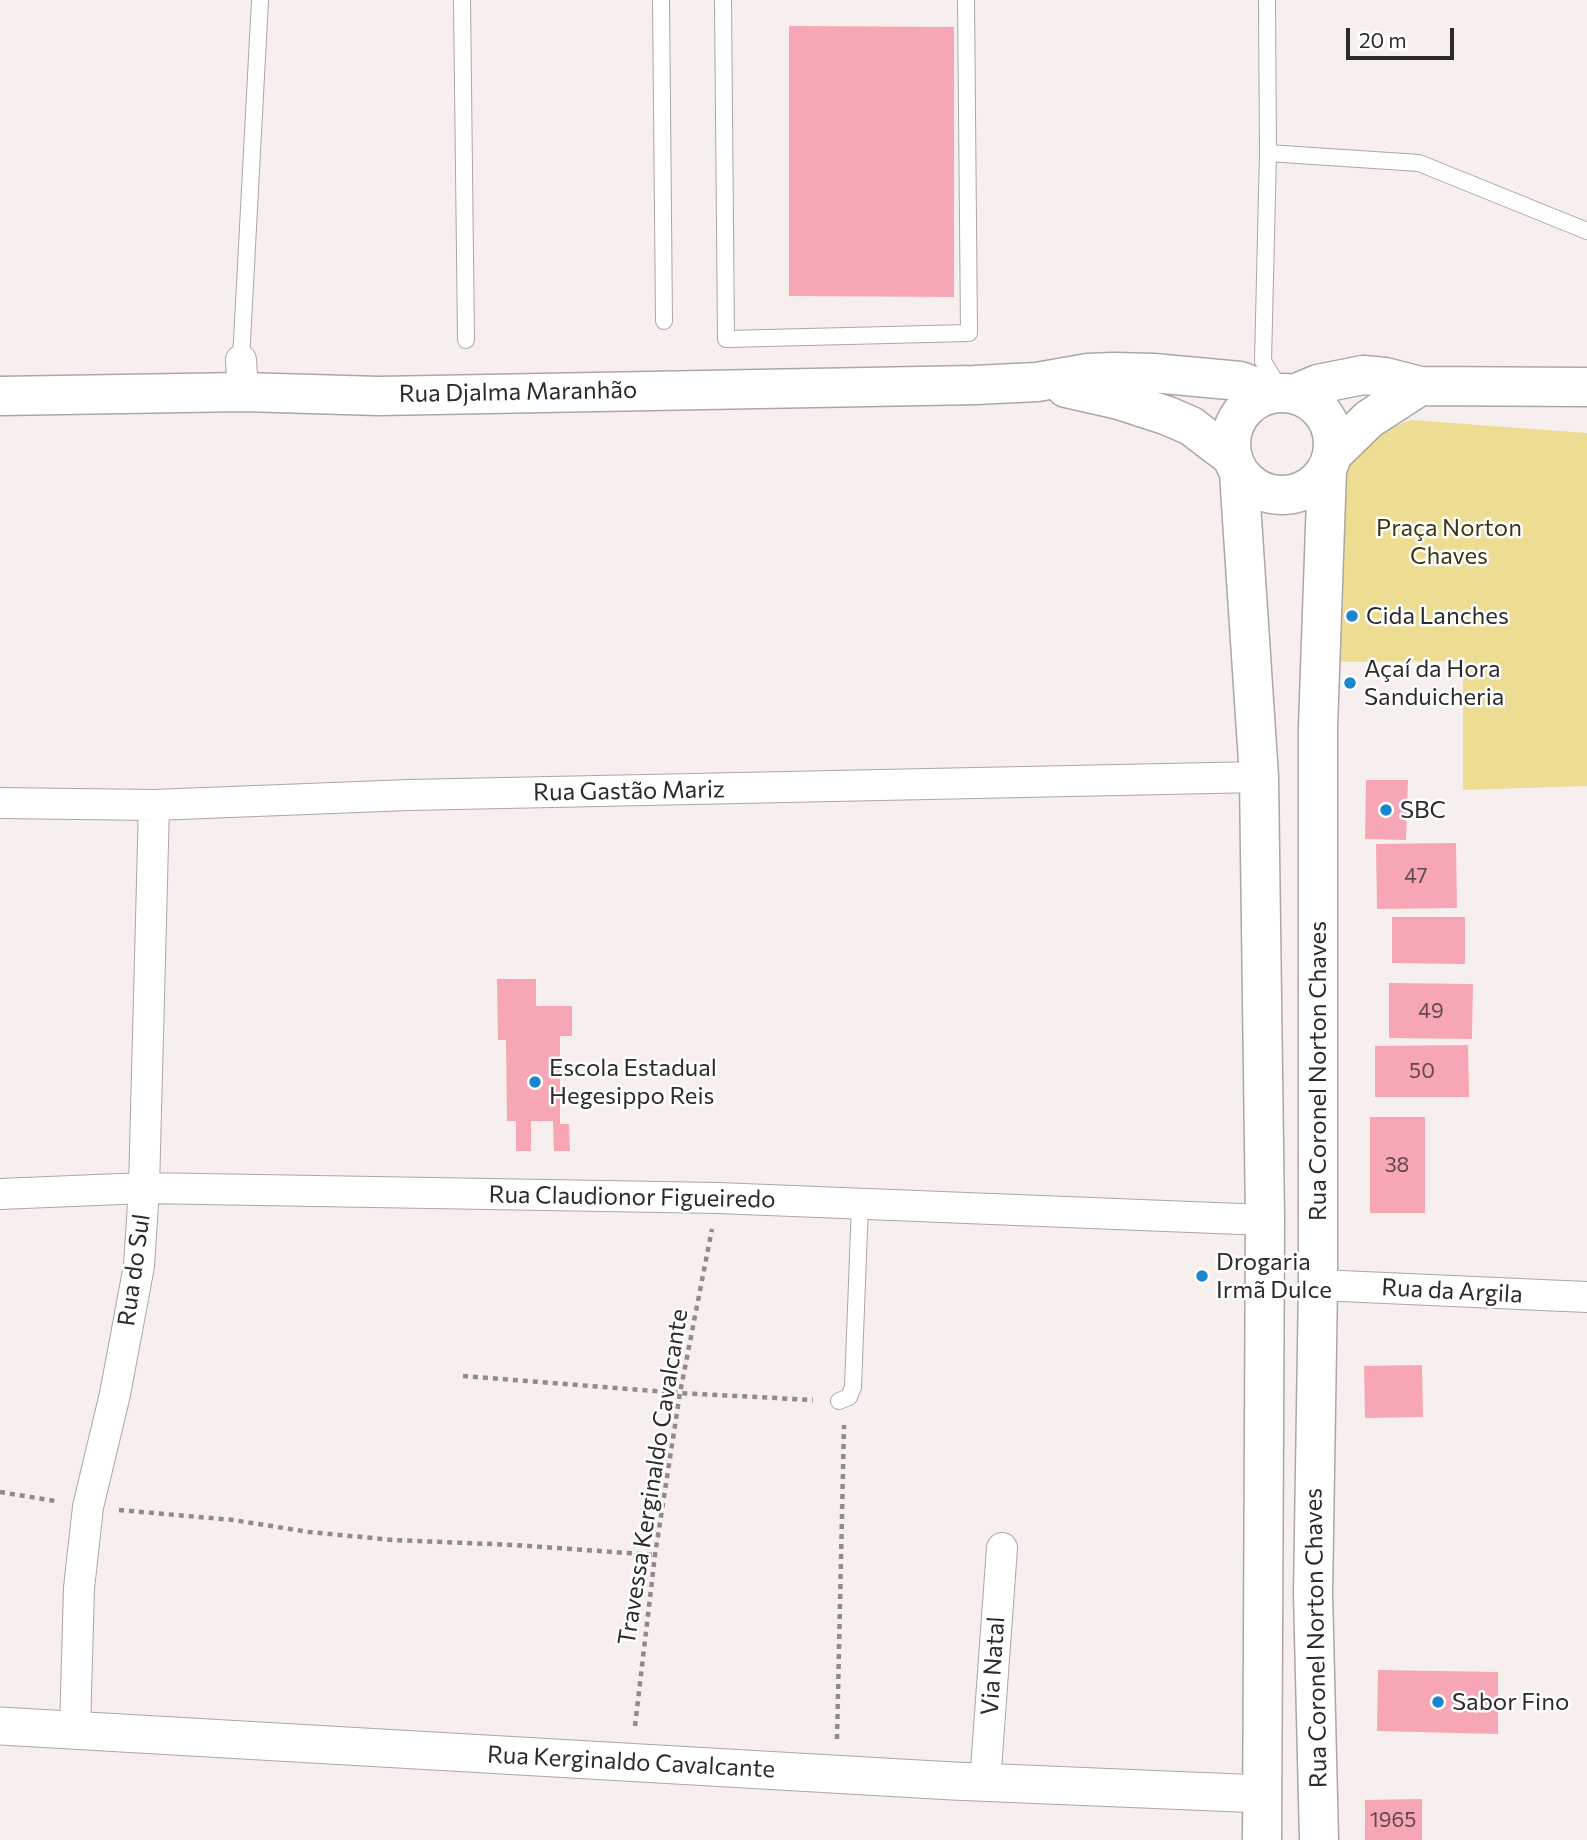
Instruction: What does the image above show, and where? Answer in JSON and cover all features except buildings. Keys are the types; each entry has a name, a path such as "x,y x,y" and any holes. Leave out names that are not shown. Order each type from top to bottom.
{"main road":[{"name":"Rua Djalma Maranhão","path":"0,396 242,376 379,396 1037,382 1088,373 1153,373 1240,381 1283,393"},
{"path":"1420,386 1369,419 1329,462 1315,483 1301,492 1284,496 1267,494 1256,489 1236,465 1231,436 1239,416 1254,401 1318,384 1363,376 1385,377 1420,386 1587,387"},
{"name":"Rua Djalma Maranhão","path":"1037,382 1119,400 1168,416 1191,426 1236,465"},
{"path":"1283,393 1307,399 1320,409 1333,438 1329,462"},
{"name":"Rua Coronel Norton Chaves","path":"1319,1840 1313,1593 1318,1285 1318,727 1329,462"},
{"name":"Rua Coronel Norton Chaves","path":"1236,465 1259,777 1265,1220 1262,1840"},
{"path":"1263,1588 1272,1569 1287,1563 1306,1569 1313,1593"}],"street":[{"name":"Rua Gastão Mariz","path":"0,803 154,805 409,795 1259,777"},
{"name":"Rua do Sul","path":"75,1730 79,1588 88,1507 115,1394 139,1266 144,1188 154,805"},
{"name":"Rua Claudionor Figueiredo","path":"0,1194 144,1188 718,1198 1265,1220"},
{"name":"Rua da Argila","path":"1318,1285 1587,1297"},
{"name":"Via Natal","path":"985,1783 1002,1548"},
{"name":"Rua Kerginaldo Cavalcante","path":"0,1726 985,1783 1262,1794"}],"lane":[{"path":"242,376 260,0"},
{"path":"462,0 466,340"},
{"path":"661,0 664,321"},
{"path":"723,0 726,339 969,333 966,0"},
{"path":"1267,0 1268,153 1263,361 1283,393"},
{"path":"1268,153 1419,163 1587,230"},
{"path":"841,1400 849,1397 853,1387 859,1204"}],"path":[{"name":"Travessa Kerginaldo Cavalcante","path":"631,1761 655,1555 680,1393 718,1198"},
{"path":"463,1376 680,1393 841,1400 836,1774"},
{"path":"0,1492 88,1507 233,1520 309,1532 393,1540 655,1555"}],"green space":[{"name":"Praça Norton Chaves","path":"1411,420 1587,433 1587,786 1463,790 1463,661 1322,662 1326,480 1367,436"}],"place":[{"name":"Cida Lanches","path":"1352,616"},
{"name":"Açaí da Hora Sanduicheria","path":"1350,683"},
{"name":"SBC","path":"1386,810"},
{"name":"Escola Estadual Hegesippo Reis","path":"535,1082"},
{"name":"Drogaria Irmã Dulce","path":"1202,1276"},
{"name":"Sabor Fino","path":"1438,1702"}]}
